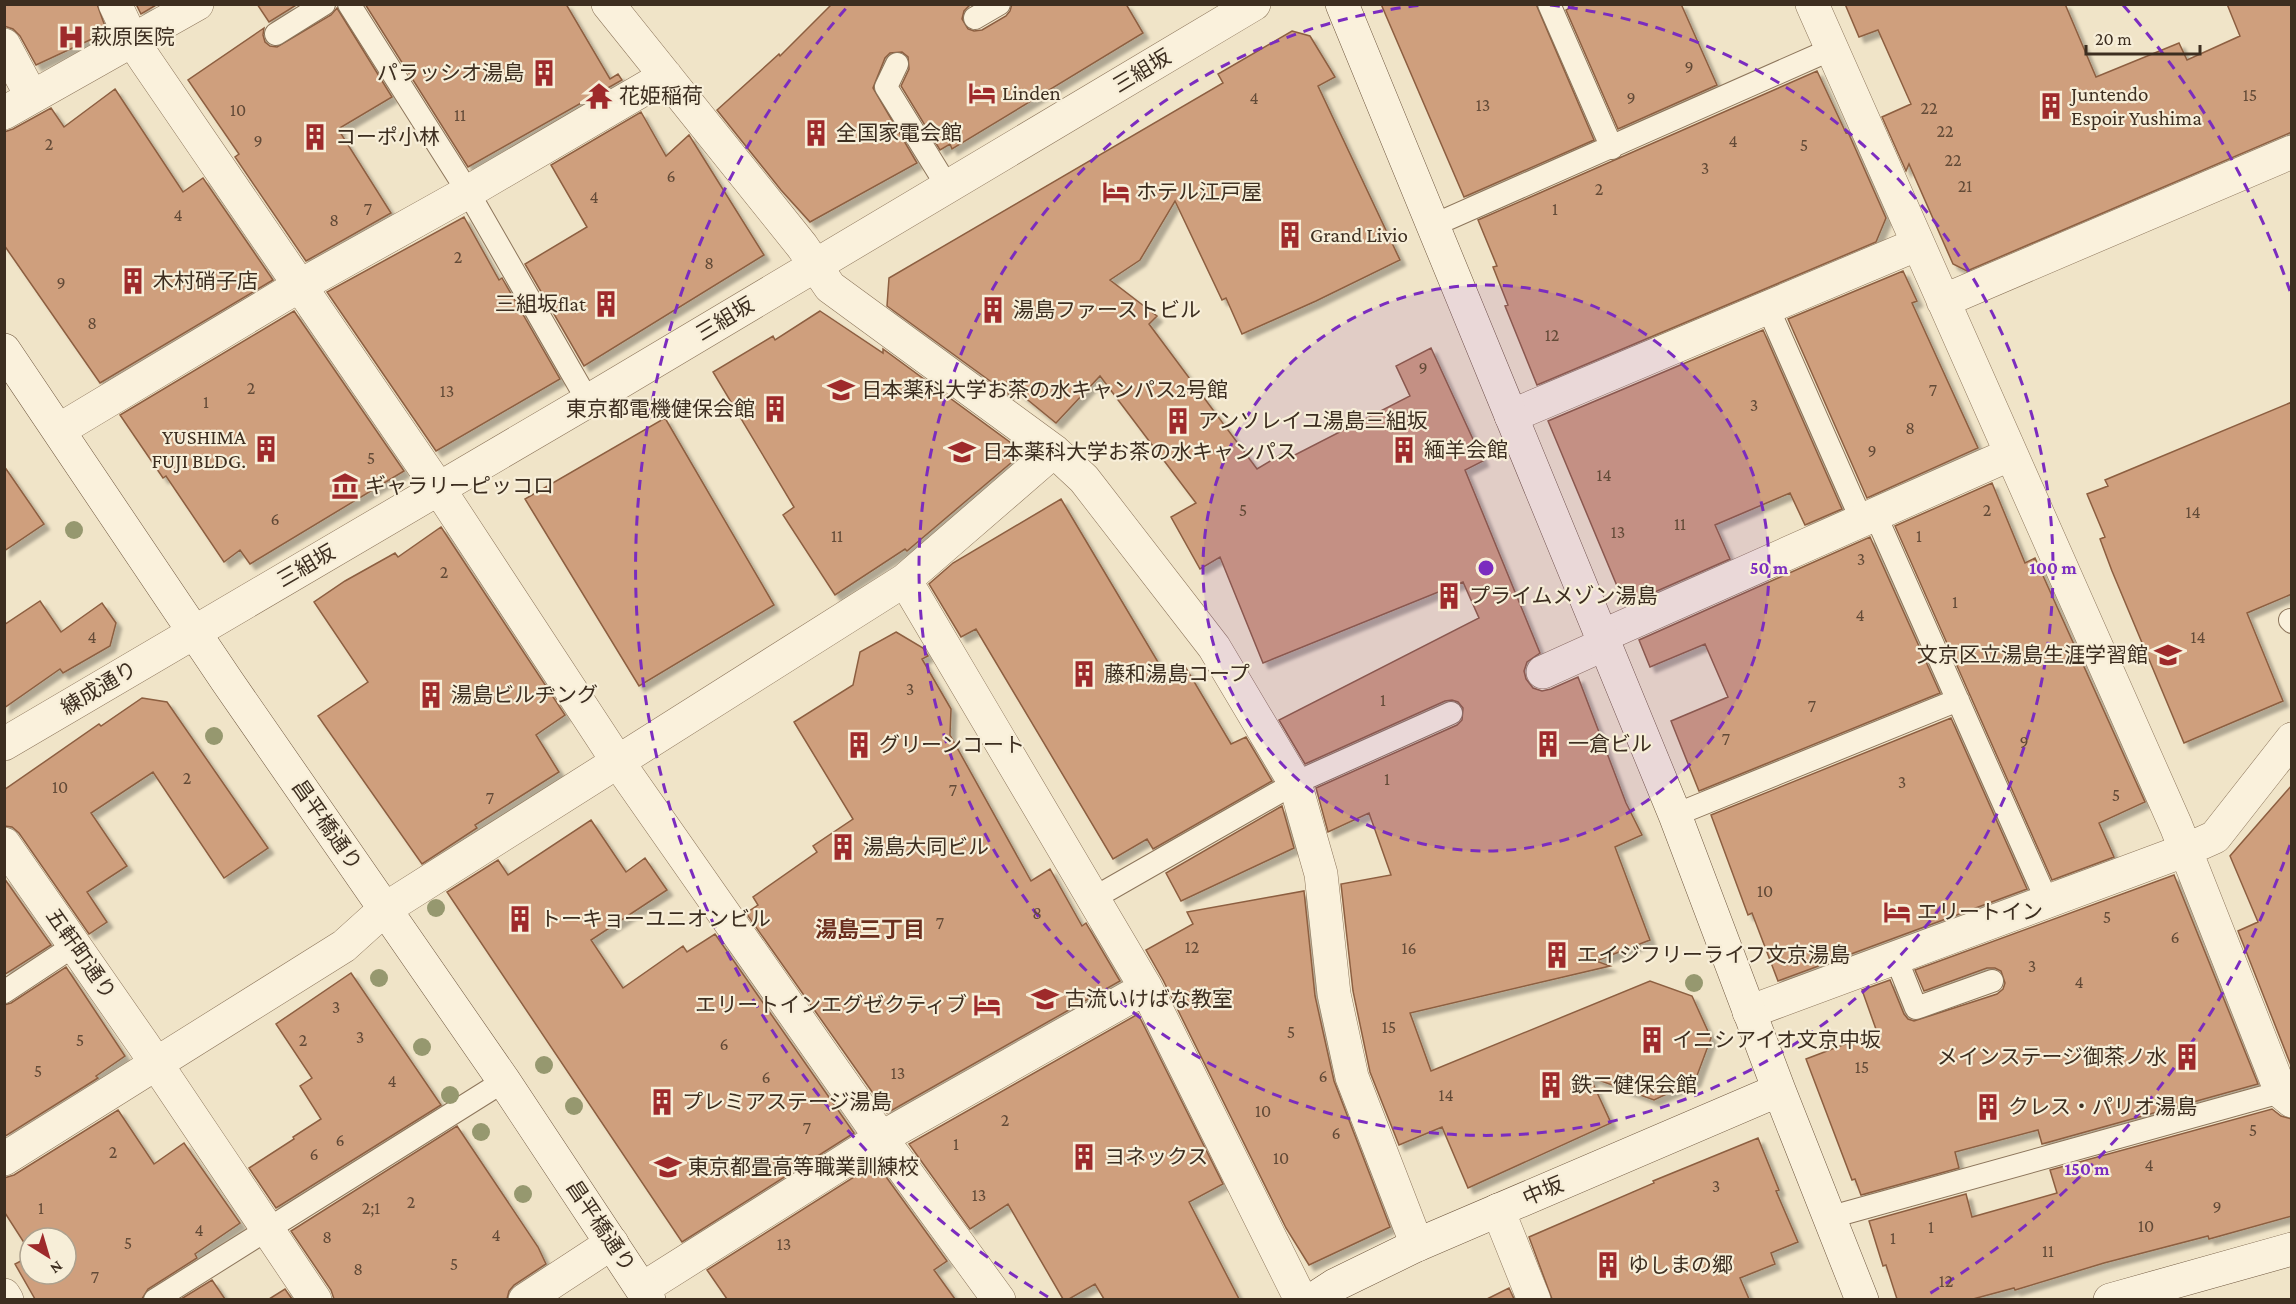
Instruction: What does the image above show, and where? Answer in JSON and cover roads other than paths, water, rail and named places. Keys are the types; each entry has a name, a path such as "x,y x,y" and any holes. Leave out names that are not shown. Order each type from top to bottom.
{"street":[{"path":"115,4 132,40 439,489 618,762 881,1138 999,1299"},
{"path":"4,45 18,105 196,4"},
{"path":"608,4 830,287 1054,451 1084,479 1214,647 1295,783 1321,874 1334,994 1352,1077 1417,1245"},
{"name":"三組坂","path":"194,631 588,401 1254,4"},
{"path":"1342,4 1675,815 1779,1090 1862,1299"},
{"path":"1812,4 2186,850 2286,1096"},
{"path":"59,430 299,286 468,192 666,76"},
{"path":"1943,301 2292,152"},
{"path":"1512,416 1918,244"},
{"name":"昌平橋通り","path":"4,350 194,631 504,1080 646,1294"},
{"path":"4,1159 344,946 385,909 905,580 1054,451"},
{"path":"1543,672 1604,640 2011,454"},
{"path":"905,580 1146,988 1301,1299"},
{"name":"練成通り","path":"4,744 194,631"},
{"path":"1749,1012 2186,850 2214,837 2292,739"},
{"name":"五軒町通り","path":"4,844 315,1299"},
{"path":"646,1294 881,1138 1146,988"},
{"name":"中坂","path":"1312,1299 1335,1285 1417,1245 1779,1090"},
{"path":"1498,1210 1534,1299"},
{"path":"525,1299 612,1243"},
{"path":"2110,1299 2292,1249"},
{"path":"4,1295 7,1299"}],"lane":[{"path":"276,34 324,4"},
{"path":"349,4 468,192 588,401"},
{"path":"975,18 999,4"},
{"path":"1549,4 1612,148"},
{"path":"1434,225 1832,49"},
{"path":"897,64 886,87 947,186"},
{"path":"1768,308 1958,700 2047,902"},
{"path":"1675,815 1958,700"},
{"path":"1094,898 1295,783 1451,713"},
{"path":"4,992 75,945"},
{"path":"1896,958 1916,1008 1992,981"},
{"path":"155,1299 504,1080"},
{"path":"1831,1217 2286,1096"}],"place":[{"name":"萩原医院","path":"71,37"},
{"name":"パラッシオ湯島","path":"544,73"},
{"name":"Linden","path":"982,93"},
{"name":"花姫稲荷","path":"599,96"},
{"name":"Juntendo Espoir Yushima","path":"2051,106"},
{"name":"全国家電会館","path":"816,133"},
{"name":"コーポ小林","path":"315,137"},
{"name":"ホテル江戸屋","path":"1116,192"},
{"name":"Grand Livio","path":"1290,235"},
{"name":"木村硝子店","path":"133,281"},
{"name":"三組坂flat","path":"606,304"},
{"name":"湯島ファーストビル","path":"993,310"},
{"name":"日本薬科大学お茶の水キャンパス2号館","path":"841,390"},
{"name":"東京都電機健保会館","path":"775,409"},
{"name":"アンソレイユ湯島三組坂","path":"1178,421"},
{"name":"YUSHIMA FUJI BLDG.","path":"266,449"},
{"name":"緬羊会館","path":"1404,450"},
{"name":"日本薬科大学お茶の水キャンパス","path":"962,452"},
{"name":"ギャラリーピッコロ","path":"345,486"},
{"name":"プライムメゾン湯島","path":"1449,596"},
{"name":"文京区立湯島生涯学習館","path":"2168,655"},
{"name":"藤和湯島コープ","path":"1084,674"},
{"name":"湯島ビルヂング","path":"431,695"},
{"name":"一倉ビル","path":"1548,744"},
{"name":"グリーンコート","path":"859,745"},
{"name":"湯島大同ビル","path":"843,847"},
{"name":"エリートイン","path":"1897,912"},
{"name":"トーキョーユニオンビル","path":"520,919"},
{"name":"エイジフリーライフ文京湯島","path":"1557,955"},
{"name":"古流いけばな教室","path":"1045,999"},
{"name":"エリートインエグゼクティブ","path":"987,1005"},
{"name":"イニシアイオ文京中坂","path":"1652,1040"},
{"name":"メインステージ御茶ノ水","path":"2187,1057"},
{"name":"鉄二健保会館","path":"1551,1085"},
{"name":"プレミアステージ湯島","path":"662,1102"},
{"name":"クレス・パリオ湯島","path":"1988,1107"},
{"name":"ヨネックス","path":"1084,1157"},
{"name":"東京都畳高等職業訓練校","path":"668,1167"},
{"name":"ゆしまの郷","path":"1608,1265"}],"district":[{"name":"湯島三丁目","path":"870,929"}]}
